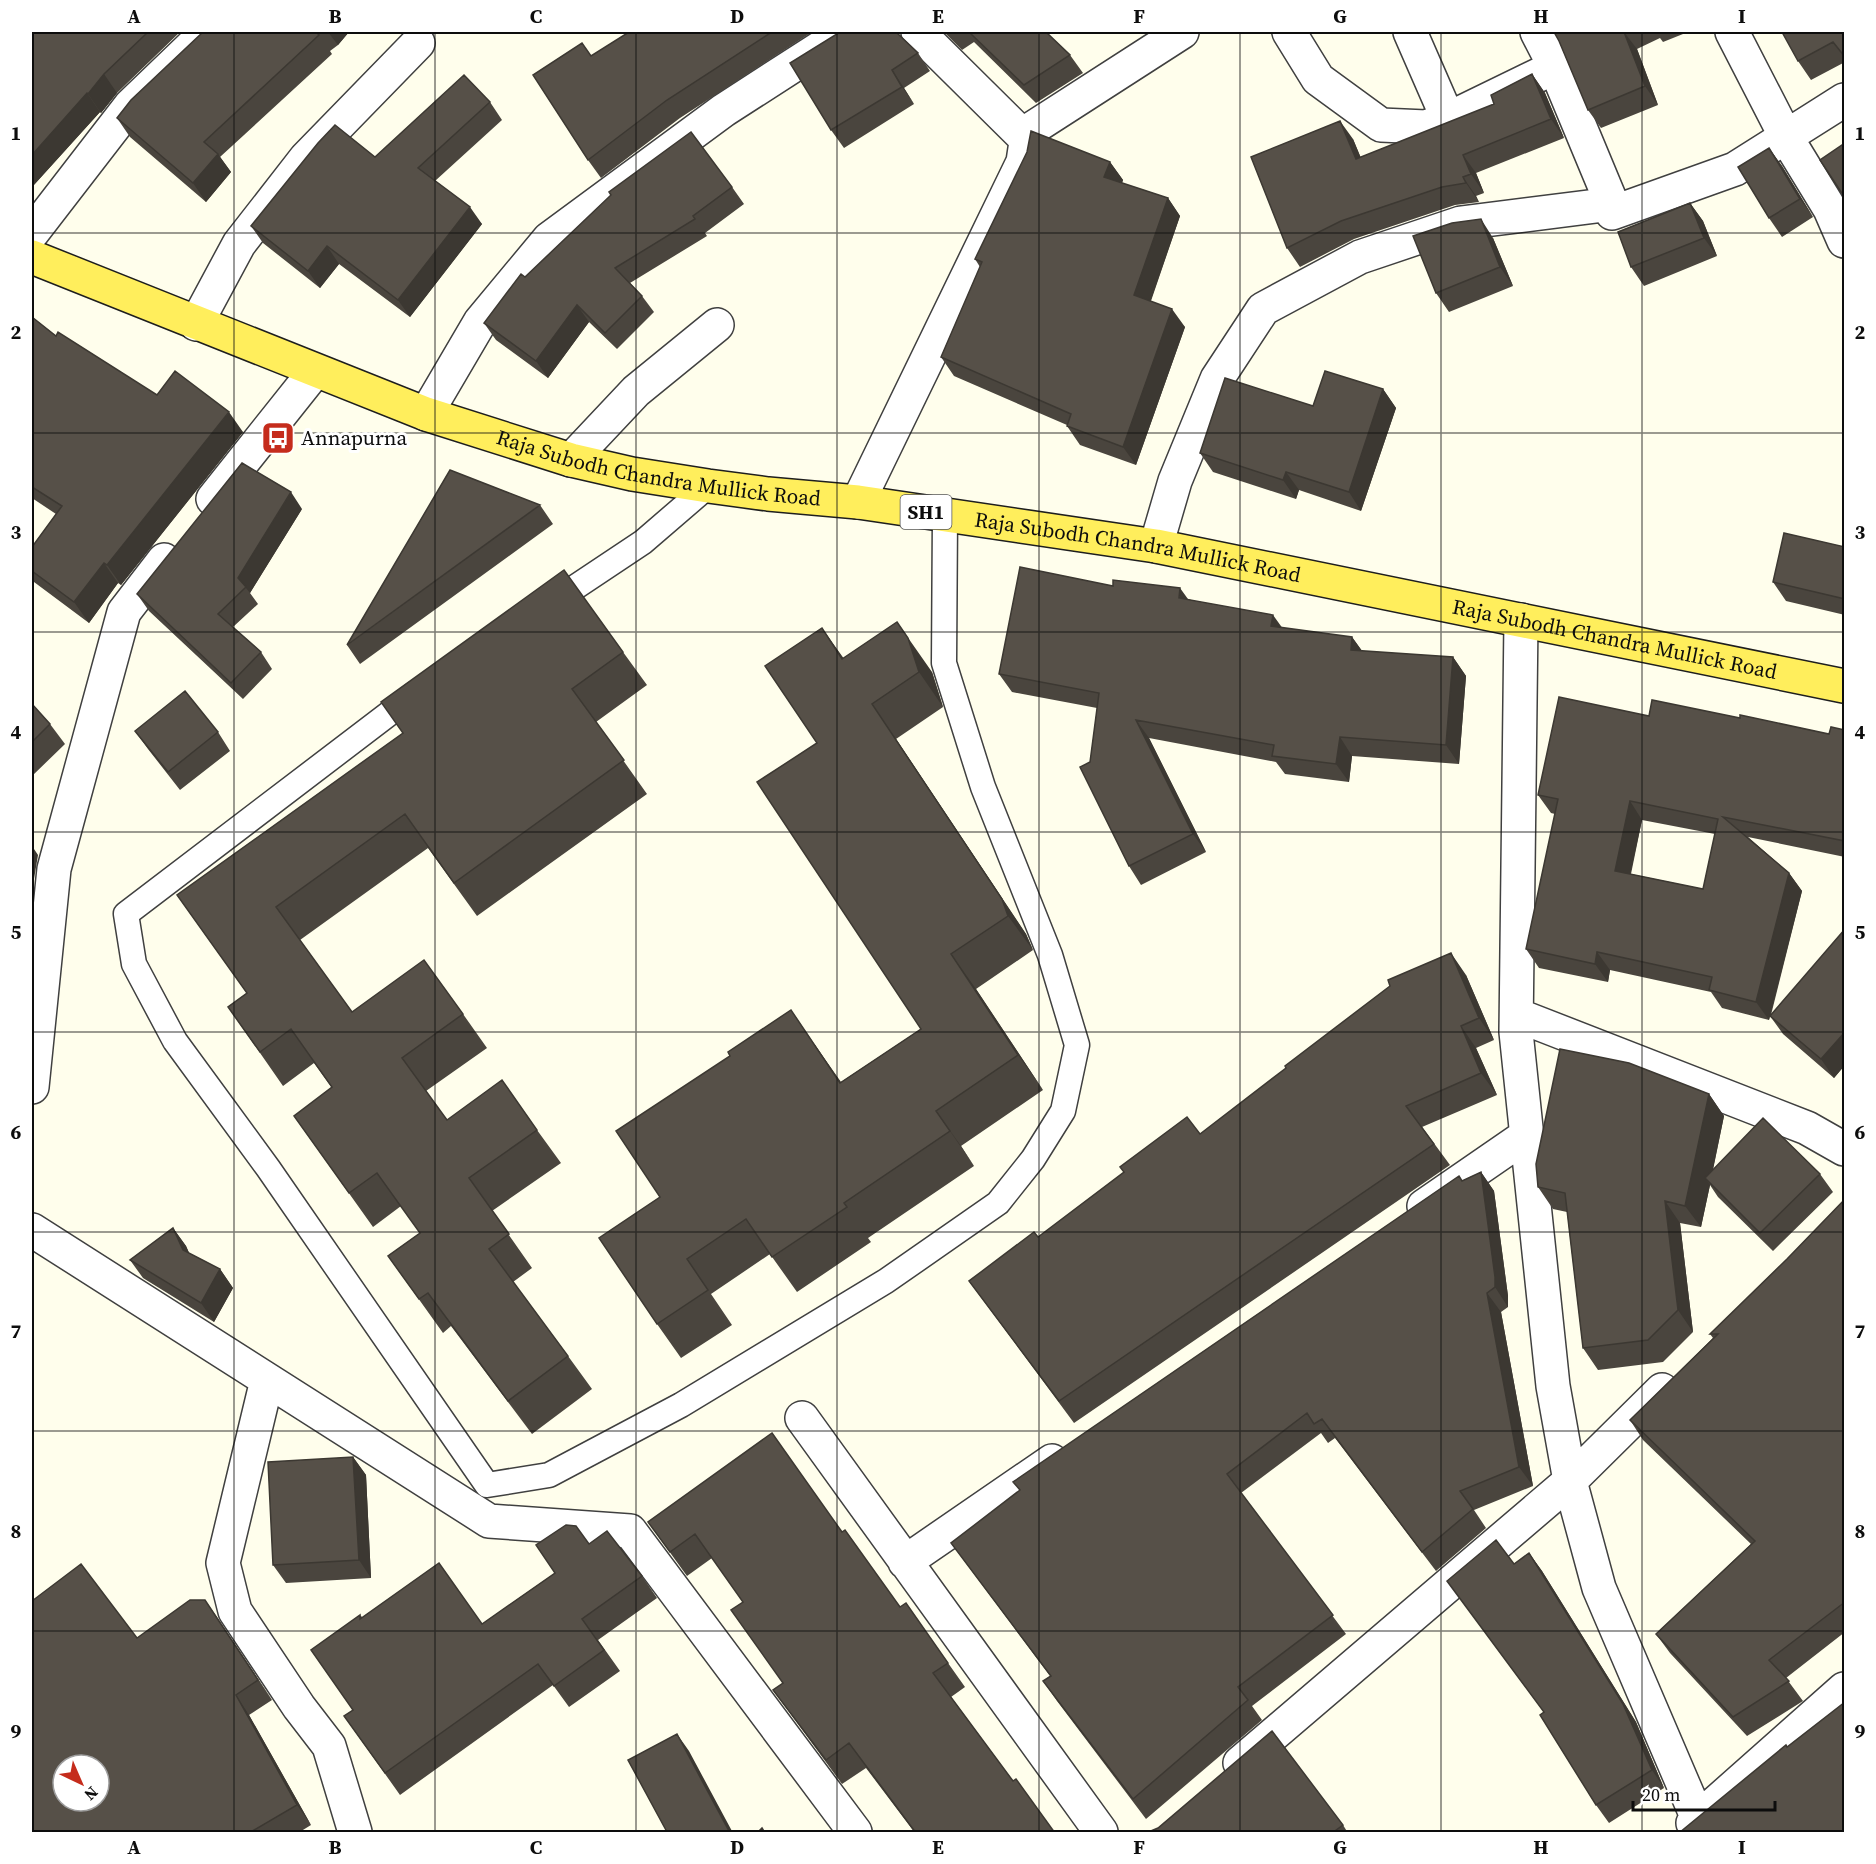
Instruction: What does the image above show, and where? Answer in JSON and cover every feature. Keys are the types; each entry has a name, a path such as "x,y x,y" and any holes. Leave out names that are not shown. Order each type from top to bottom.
{"main road":[{"name":"Raja Subodh Chandra Mullick Road","path":"32,257 426,414 571,460 632,474 708,486 858,502 1156,546 1845,686"}],"street":[{"path":"32,233 130,106 207,32"},
{"path":"426,414 480,322 549,239 724,110 845,32"},
{"path":"858,502 1023,162 1026,142 1022,135 918,32"},
{"path":"1022,135 1182,32"},
{"path":"1289,32 1318,79 1381,125 1426,127 1448,119 1555,68"},
{"path":"1410,32 1448,119"},
{"path":"1537,32 1555,68 1612,204 1612,213 1735,169 1845,100"},
{"path":"1732,32 1786,137 1830,209 1845,242"},
{"path":"196,324 239,244 306,158 418,43"},
{"path":"1156,546 1175,481 1217,379 1263,309 1360,256 1461,224 1612,204"},
{"path":"571,460 636,391 717,326"},
{"path":"32,1087 37,984 54,869 124,612 315,371"},
{"path":"1521,620 1516,1032 1553,1386 1570,1481 1599,1588 1690,1826 1843,1692"},
{"path":"1517,1015 1807,1128 1845,1149"},
{"path":"1401,1222 1527,1135"},
{"path":"32,1230 489,1521 630,1531 855,1833"},
{"path":"1222,1779 1570,1481 1686,1365"},
{"path":"267,1380 223,1563 235,1611 299,1707 329,1746 355,1833"},
{"path":"802,1418 1101,1833"},
{"path":"905,1562 1080,1442"}],"lane":[{"path":"530,616 643,542 708,486"},
{"path":"431,681 126,914 134,964 175,1041 268,1168 487,1485 549,1475 681,1405 886,1281 999,1203 1033,1159 1063,1111 1077,1045 1050,955 983,787 944,663 945,515"}],"building":[{"path":"32,32 148,32 104,74 32,155"},
{"path":"203,32 319,32 317,33 319,35 204,142 218,154 193,183 117,118 131,100"},
{"path":"629,32 772,32 667,100 588,160 533,75 582,43 591,56"},
{"path":"840,32 896,32 918,53 892,70 902,87 831,130 790,63"},
{"path":"969,32 1046,32 1070,55 1024,85"},
{"path":"1554,32 1624,32 1645,86 1588,110"},
{"path":"1782,32 1845,32 1845,57 1833,42 1798,61"},
{"path":"1532,74 1551,119 1463,155 1471,174 1463,177 1466,183 1442,187 1341,221 1287,248 1251,157 1340,121 1356,159 1494,104 1491,95"},
{"path":"464,75 490,102 418,168 470,207 398,300 327,246 308,271 251,226 335,125 375,157"},
{"path":"1031,131 1110,162 1104,177 1168,198 1134,295 1172,309 1123,447 1067,426 1071,414 941,357 982,262 975,259 1027,152"},
{"path":"691,132 732,187 693,216 695,219 615,268 642,296 605,333 577,305 536,361 484,323 521,274 525,277 611,195 609,192"},
{"path":"1845,143 1845,198 1820,160"},
{"path":"1769,148 1800,199 1769,218 1738,167"},
{"path":"1690,203 1704,238 1631,267 1618,232"},
{"path":"1481,219 1500,267 1436,293 1413,236 1452,223"},
{"path":"32,317 56,336 58,332 157,395 175,371 229,412 107,565 104,563 74,602 32,571 32,547 62,506 32,487"},
{"path":"1325,371 1383,389 1349,492 1286,472 1283,480 1200,453 1225,378 1313,406"},
{"path":"242,463 291,492 238,578 246,587 218,614 261,652 231,683 137,594"},
{"path":"450,470 540,505 347,645"},
{"path":"1784,533 1845,547 1845,599 1773,582"},
{"path":"1020,567 1113,586 1113,580 1180,588 1179,598 1273,615 1271,626 1352,637 1351,650 1453,657 1446,745 1340,737 1336,764 1272,756 1274,745 1136,720 1193,834 1129,866 1080,767 1090,762 1099,693 999,674"},
{"path":"564,570 623,652 572,689 624,760 454,883 405,814 276,907 352,1012 424,960 463,1014 402,1058 447,1120 502,1080 537,1130 469,1178 509,1234 489,1249 568,1356 508,1401 428,1293 419,1299 388,1256 420,1233 377,1173 349,1193 294,1116 332,1087 291,1029 260,1052 228,1007 247,993 177,895 403,733 381,702"},
{"path":"897,622 908,638 919,672 872,704 1002,899 1008,916 951,954 1018,1055 936,1111 950,1131 844,1203 847,1207 772,1257 746,1219 687,1259 708,1290 657,1324 599,1238 660,1197 616,1131 730,1056 728,1052 791,1010 840,1083 921,1029 757,782 817,743 765,666 822,628 842,659"},
{"path":"185,691 218,732 168,772 135,731"},
{"path":"1559,697 1649,716 1652,700 1740,718 1740,715 1829,734 1831,727 1845,730 1845,841 1723,817 1789,873 1756,1002 1709,990 1712,977 1597,952 1595,964 1526,949 1558,799 1538,795","holes":["1630,801 1718,819 1703,889 1615,871"]},
{"path":"32,704 50,724 32,742"},
{"path":"1845,929 1845,1032 1821,1059 1770,1016"},
{"path":"1451,953 1479,1018 1461,1026 1481,1073 1406,1106 1434,1144 1059,1401 969,1281 1034,1232 1038,1237 1124,1172 1120,1167 1187,1117 1200,1134 1390,986 1388,980"},
{"path":"1560,1049 1629,1063 1709,1094 1685,1206 1665,1201 1678,1310 1648,1340 1583,1348 1565,1193 1538,1187 1536,1164"},
{"path":"1763,1118 1820,1174 1760,1233 1705,1178"},
{"path":"1481,1172 1495,1277 1495,1287 1487,1293 1519,1467 1460,1491 1473,1509 1422,1552 1322,1419 1314,1424 1307,1413 1227,1474 1333,1615 1238,1687 1248,1700 1133,1799 1043,1681 1051,1676 951,1543 1020,1490 1013,1482 1459,1176 1462,1181"},
{"path":"1845,1199 1845,1602 1769,1660 1789,1681 1733,1717 1656,1634 1755,1541 1630,1420 1718,1334 1710,1334"},
{"path":"173,1228 183,1250 220,1269 201,1303 130,1260"},
{"path":"772,1433 842,1532 845,1530 900,1607 906,1603 948,1663 933,1673 1013,1781 1016,1779 1055,1833 916,1833 849,1743 826,1760 773,1690 783,1683 731,1610 743,1602 695,1534 670,1552 648,1522"},
{"path":"353,1457 359,1560 273,1565 268,1462"},
{"path":"566,1525 576,1526 589,1544 607,1531 642,1576 582,1619 604,1650 554,1686 538,1664 385,1773 344,1716 353,1710 311,1650 360,1615 360,1619 439,1563 482,1624 555,1573 536,1545"},
{"path":"1496,1540 1514,1564 1529,1553 1623,1704 1652,1770 1596,1805 1540,1715 1544,1712 1447,1581"},
{"path":"81,1564 137,1638 190,1600 205,1600 258,1680 236,1695 297,1805 249,1833 32,1833 32,1601"},
{"path":"1845,1702 1845,1833 1679,1833 1786,1745 1787,1747"},
{"path":"1272,1731 1343,1825 1332,1833 1146,1833 1158,1828"},
{"path":"677,1734 730,1833 666,1833 628,1760"}],"place":[{"name":"Annapurna","path":"278,438"}]}
